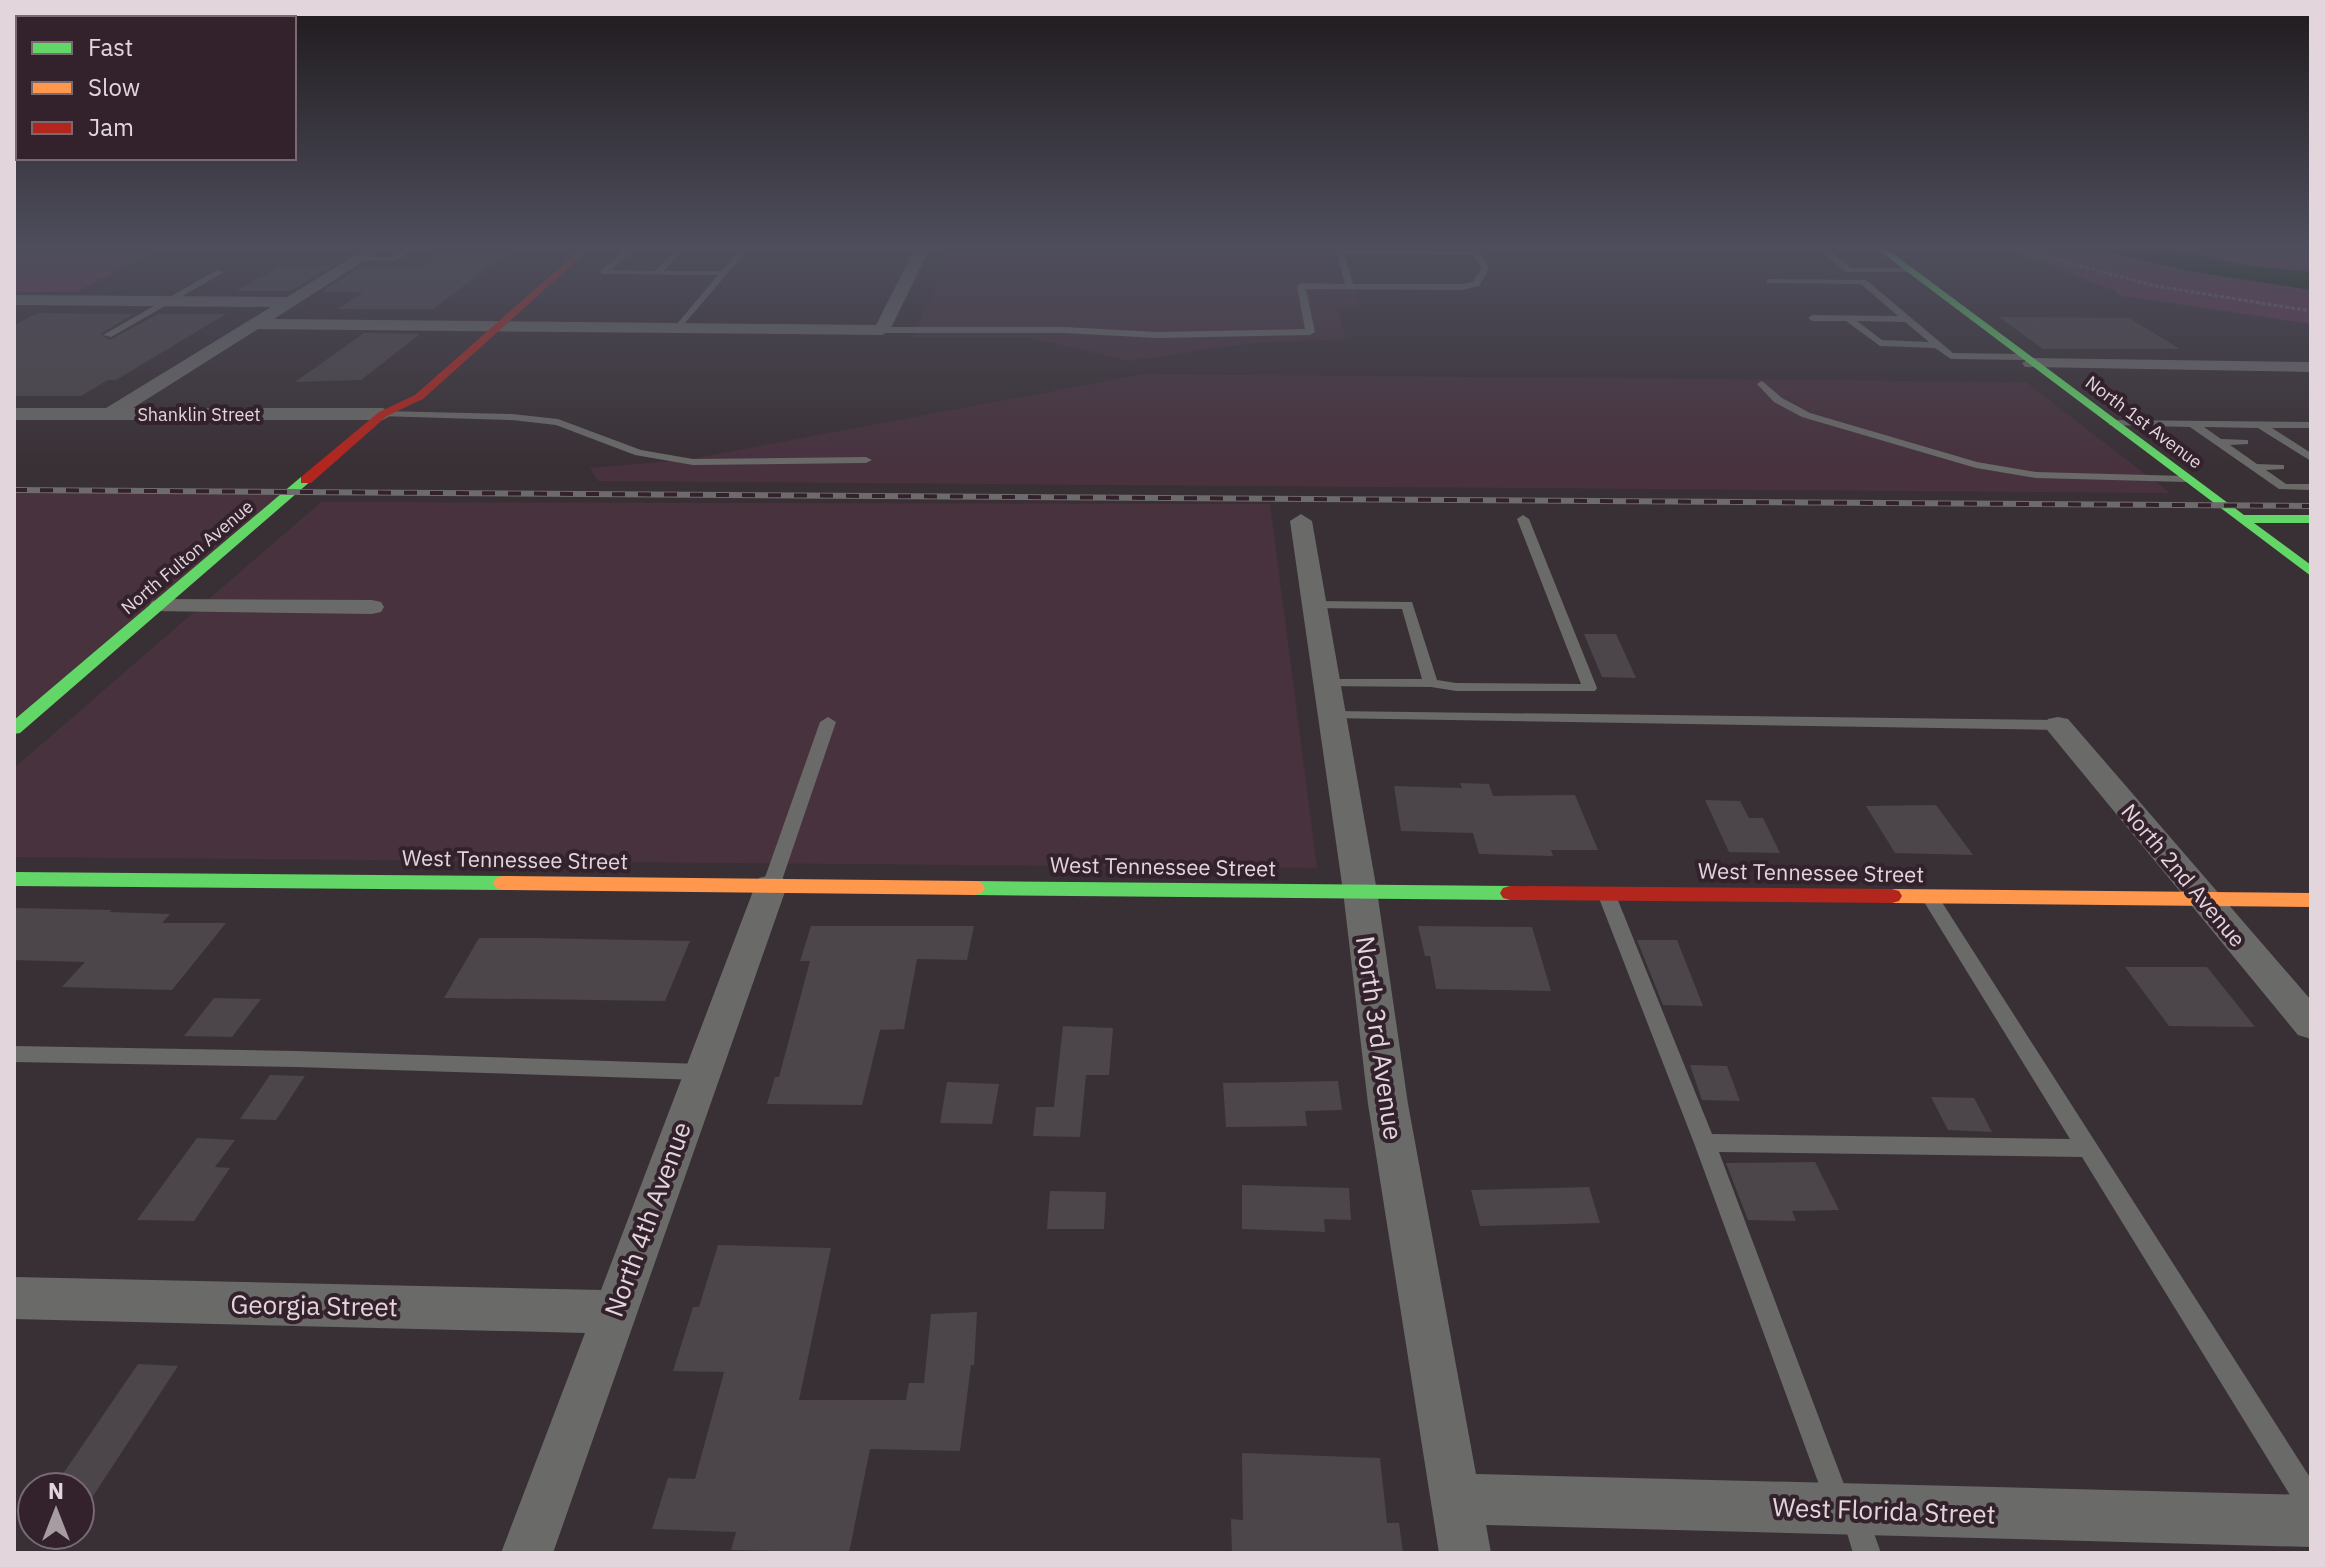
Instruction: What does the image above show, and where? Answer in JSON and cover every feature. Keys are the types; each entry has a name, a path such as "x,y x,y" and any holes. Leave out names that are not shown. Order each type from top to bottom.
{"main road":[{"name":"North Fulton Avenue","path":"383,414 392,398 479,319"},
{"name":"North Fulton Avenue","path":"14,729 383,414 419,397 504,319"},
{"name":"North 1st Avenue","path":"1973,319 2311,572"},
{"path":"2240,519 2311,519"},
{"name":"West Tennessee Street","path":"14,879 2311,900"}],"street":[{"path":"110,414 262,319"},
{"path":"254,324 882,330 888,319"},
{"path":"2027,360 2311,367"},
{"name":"Shanklin Street","path":"14,414 383,414"},
{"name":"North 3rd Avenue","path":"1301,521 1360,891 1388,1104 1465,1553"},
{"path":"161,606 372,607"},
{"name":"North 2nd Avenue","path":"2058,725 2311,1025"},
{"name":"North 4th Avenue","path":"527,1553 771,886"},
{"name":"Georgia Street","path":"14,1298 613,1312"},
{"name":"West Florida Street","path":"1457,1499 1853,1524 2311,1521"}],"lane":[{"path":"108,335 137,319"},
{"path":"679,327 686,319"},
{"path":"882,330 1064,330 1158,335 1310,332 1307,319"},
{"path":"1849,319 1880,343 1938,345"},
{"path":"1906,319 1951,356 2027,360"},
{"path":"1762,384 1778,400 1806,415 1976,465 2036,475 2186,479"},
{"path":"383,414 512,417 558,422 639,453 693,462 866,460"},
{"path":"2111,423 2311,425"},
{"path":"2191,423 2283,487 2311,487"},
{"path":"2259,424 2306,456"},
{"path":"2218,442 2244,442"},
{"path":"2236,455 2262,455"},
{"path":"2255,467 2280,467"},
{"path":"1330,699 1431,683 1456,687 1590,688 1523,519"},
{"path":"1313,605 1407,605 1431,683"},
{"path":"1330,699 2058,725"},
{"path":"771,886 828,722"},
{"path":"1606,893 1853,1524"},
{"path":"1930,897 2311,1503"},
{"path":"14,1054 701,1072"},
{"path":"1705,1143 2088,1148"}],"shaded area":[{"path":"921,319 1340,319 1346,339 1251,343 1130,361 1026,337 913,337"},
{"path":"2279,319 2311,319 2311,324"},
{"path":"1144,374 2026,382 2170,493 598,481 590,468 685,460"},
{"path":"14,490 295,492 14,729"},
{"path":"321,502 1270,504 1317,868 14,857 14,768"}],"building":[{"path":"26,319 125,319 100,334 110,340 149,319 217,319 116,380 108,380 81,396 14,396 14,325"},
{"path":"2002,319 2131,319 2180,349 2043,349"},
{"path":"364,333 420,334 361,380 295,382"},
{"path":"1584,634 1616,634 1636,678 1602,677"},
{"path":"1460,783 1489,784 1493,796 1575,795 1598,850 1551,850 1553,856 1479,854 1473,833 1401,831 1394,786 1462,788"},
{"path":"1705,800 1740,801 1749,818 1763,818 1780,853 1729,852"},
{"path":"1936,805 1973,855 1895,853 1866,806"},
{"path":"14,908 170,914 162,923 226,923 172,990 62,987 85,962 14,960"},
{"path":"811,926 974,926 967,960 917,959 904,1029 880,1030 862,1105 767,1104 775,1077 779,1077 810,961 800,961"},
{"path":"1418,926 1532,927 1551,991 1436,989 1430,956 1425,956"},
{"path":"479,938 690,941 665,1001 444,998"},
{"path":"1637,940 1677,940 1703,1006 1663,1005"},
{"path":"2125,967 2207,967 2255,1027 2169,1026"},
{"path":"214,998 261,999 232,1037 184,1036"},
{"path":"1063,1026 1113,1028 1109,1075 1086,1075 1080,1137 1033,1136 1036,1107 1054,1107"},
{"path":"1690,1065 1727,1066 1740,1101 1702,1100"},
{"path":"270,1075 305,1076 276,1120 240,1119"},
{"path":"1338,1081 1342,1110 1305,1111 1307,1126 1226,1127 1223,1083"},
{"path":"947,1082 999,1084 992,1124 940,1123"},
{"path":"1931,1097 1974,1098 1992,1132 1948,1130"},
{"path":"197,1138 235,1140 215,1167 230,1168 194,1221 137,1220"},
{"path":"1815,1162 1839,1210 1792,1211 1796,1221 1748,1220 1726,1163"},
{"path":"1242,1185 1349,1188 1351,1220 1324,1219 1325,1232 1242,1229"},
{"path":"1589,1187 1600,1223 1480,1226 1471,1190"},
{"path":"1050,1191 1106,1192 1104,1229 1047,1229"},
{"path":"718,1245 831,1248 799,1400 906,1400 909,1383 924,1383 931,1314 977,1312 974,1365 971,1365 960,1451 870,1449 849,1553 731,1550 736,1532 652,1529 668,1478 695,1479 724,1372 673,1371 693,1307 699,1307"},
{"path":"138,1364 178,1366 96,1492 96,1471 65,1471"},
{"path":"1242,1453 1380,1458 1387,1523 1399,1523 1403,1553 1232,1553 1231,1519 1243,1520"}],"railway":[{"path":"14,490 2311,506"}],"traffic: fast":[{"path":"1974,319 2311,572"},
{"path":"14,729 306,480"},
{"path":"2240,519 2311,519"},
{"path":"14,879 503,883"},
{"path":"975,888 1510,893"}],"traffic: slow":[{"path":"503,883 975,888"},
{"path":"1892,896 2311,900"}],"traffic: jam":[{"path":"306,480 383,414 419,397 507,319"},
{"path":"1510,893 1892,896"}]}
